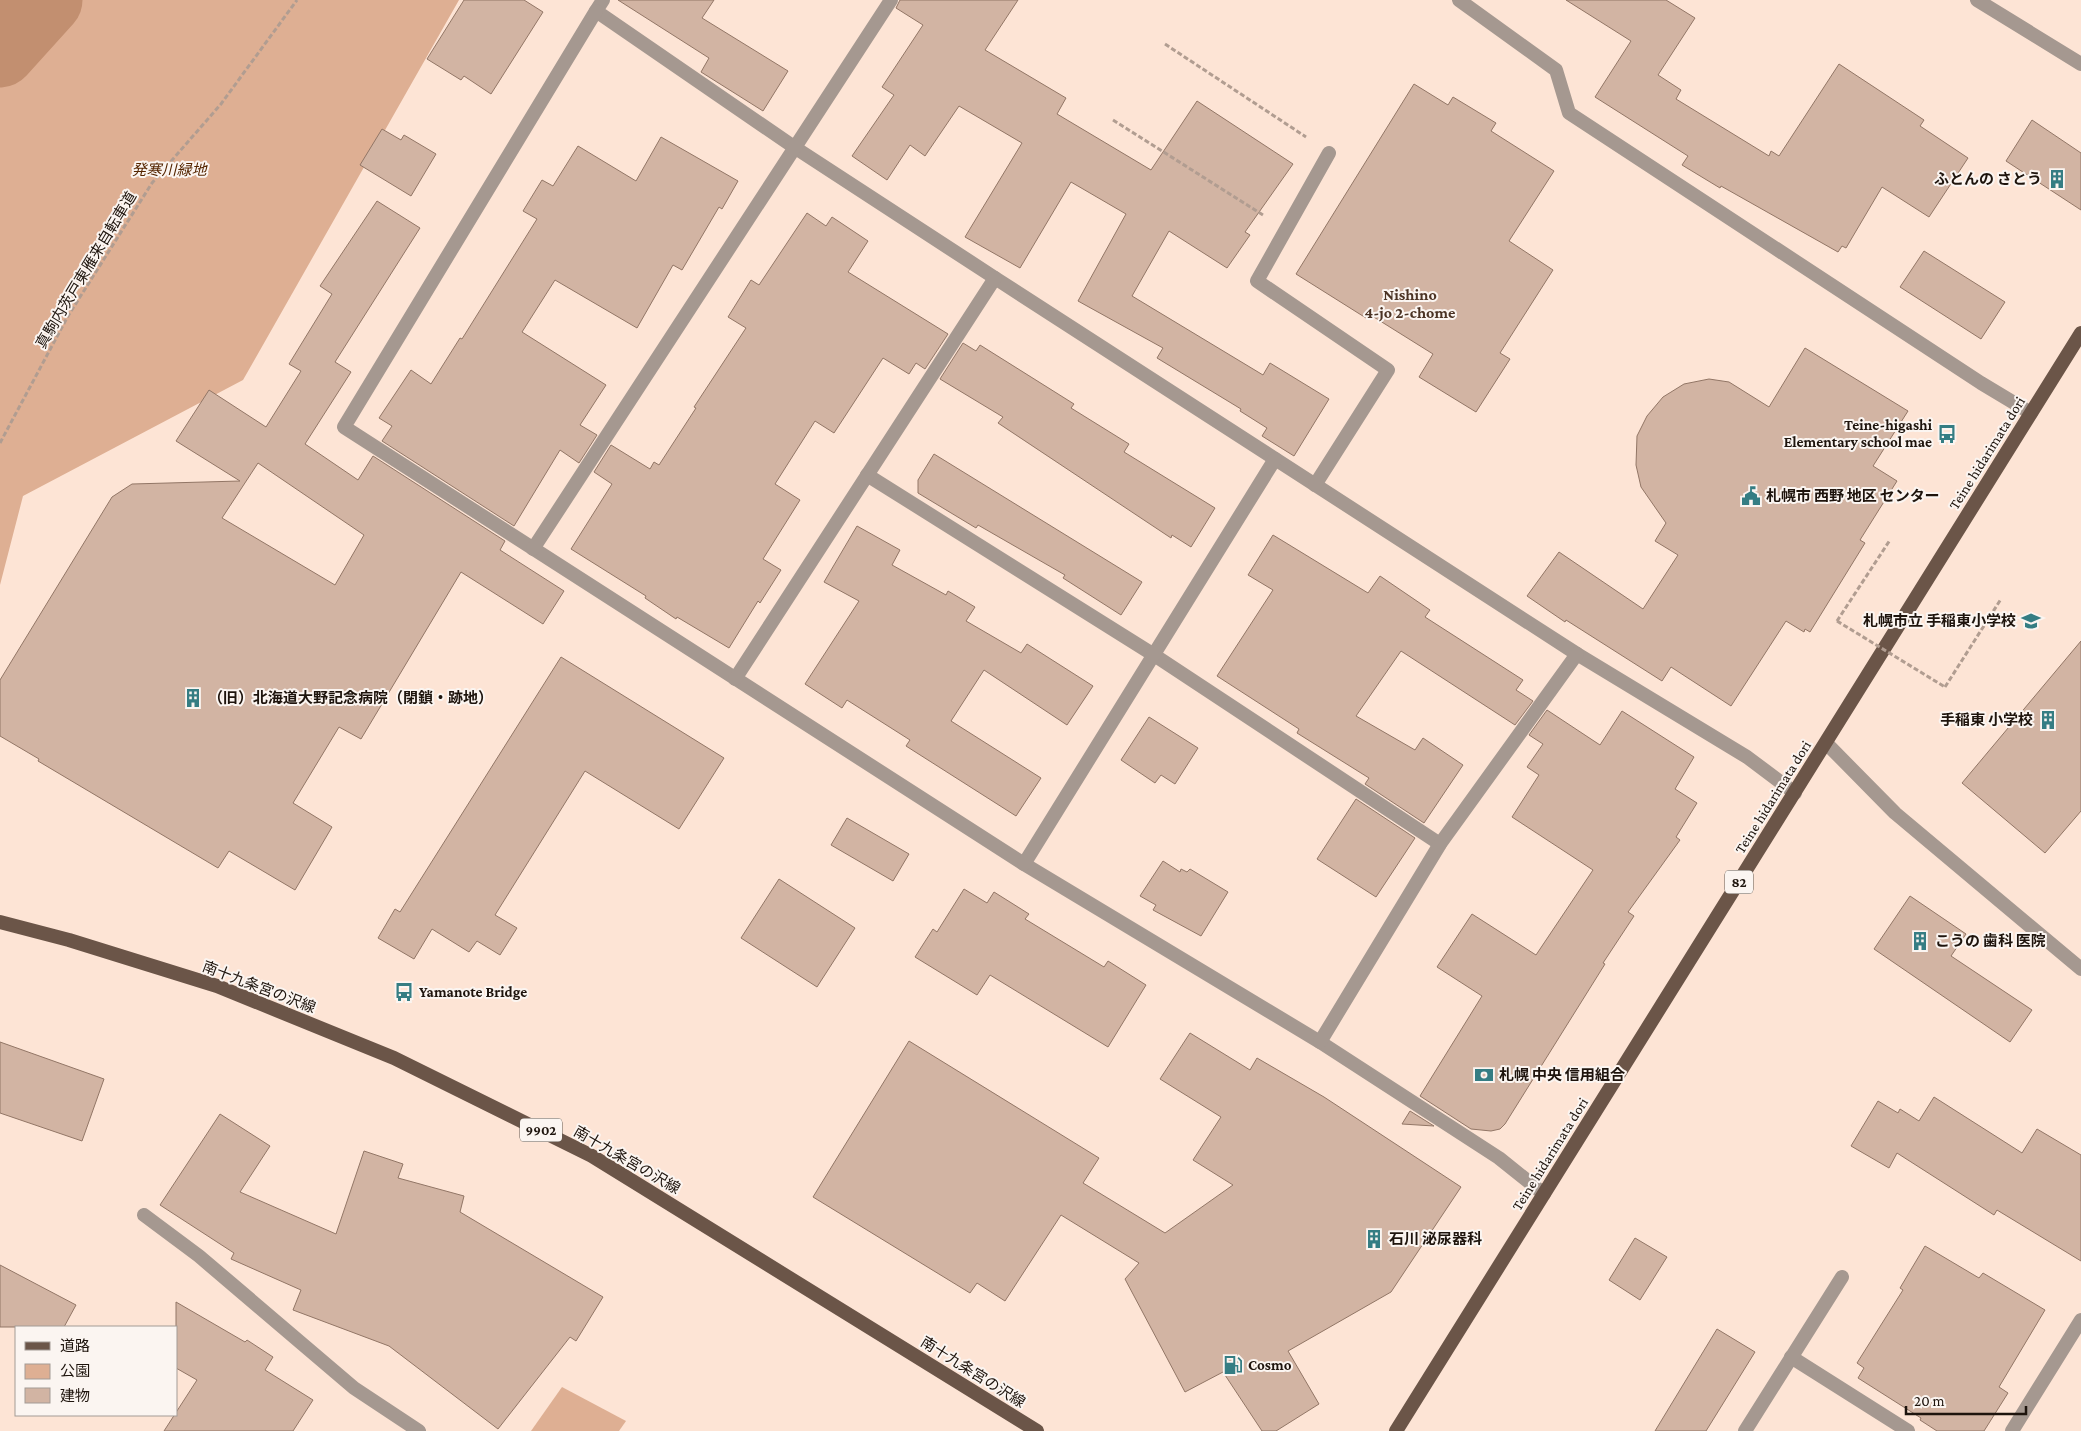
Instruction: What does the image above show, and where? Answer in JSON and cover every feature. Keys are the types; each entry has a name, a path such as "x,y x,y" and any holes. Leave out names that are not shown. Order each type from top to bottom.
{"main road":[{"name":"Teine hidarimata dori","path":"1396,1431 2081,333"},
{"name":"南十九条宮の沢線","path":"0,922 69,940 217,986 394,1058 592,1156 1037,1431"}],"street":[{"path":"533,549 891,0"},
{"path":"1459,0 1556,70 1569,113 1981,384 2031,414"},
{"path":"1977,0 2081,64"},
{"path":"1544,1194 1499,1158 1320,1042 1024,864 344,427 599,6 794,147 1577,654 1747,757 1795,793"},
{"path":"1315,485 1388,370 1257,281 1329,153"},
{"path":"735,679 995,278"},
{"path":"1024,864 1275,459"},
{"path":"867,476 1154,655 1440,844"},
{"path":"1320,1042 1440,844 1577,654"},
{"path":"1826,743 1895,813 2081,969"},
{"path":"144,1215 198,1256 354,1388 418,1431"},
{"path":"1745,1431 1842,1277"},
{"path":"2012,1431 2081,1320"},
{"path":"1790,1358 1908,1431"}],"path":[{"name":"真駒内茨戸東雁来自転車道","path":"0,443 68,316 152,183 221,104 297,0"},
{"path":"1165,44 1329,153"},
{"path":"1113,120 1286,230"},
{"path":"1890,540 1837,621 1945,687 2001,599"}],"green space":[{"name":"発寒川緑地","path":"0,0 459,0 243,380 23,496 0,585"},
{"path":"562,1387 626,1421 619,1431 531,1431"}],"building":[{"path":"464,0 524,0 543,12 491,94 464,76 461,80 427,59"},
{"path":"618,0 714,0 702,18 788,71 763,111 701,72 709,58"},
{"path":"900,0 1018,0 985,50 1066,98 1057,114 1151,170 1197,101 1293,164 1245,232 1250,235 1227,268 1169,231 1132,296 1263,375 1270,363 1329,399 1294,456 1262,436 1267,428 1240,411 1241,409 1157,358 1163,348 1078,301 1126,214 1071,182 1020,268 965,237 1022,143 959,106 925,156 910,145 887,180 852,156 894,95 882,87 923,25 896,8"},
{"path":"1566,0 1666,0 1695,18 1658,75 1681,90 1676,99 1769,156 1771,151 1779,156 1839,64 1924,120 1920,126 1968,158 1929,217 1882,187 1846,248 1842,246 1838,252 1721,186 1720,188 1682,165 1688,156 1595,97 1631,41"},
{"path":"1414,84 1448,105 1453,97 1496,123 1491,131 1554,171 1509,241 1553,270 1500,353 1510,359 1476,412 1419,377 1433,354 1369,314 1366,318 1296,274"},
{"name":"ふとんの さとう","path":"2032,120 2081,153 2081,210 2006,161"},
{"path":"382,129 401,140 404,135 436,154 411,196 360,165"},
{"path":"661,137 738,181 722,209 719,207 682,270 673,265 637,328 555,280 522,332 606,385 580,425 597,435 579,463 560,450 514,526 382,441 392,426 379,418 411,370 431,384 460,338 462,339 537,219 523,211 542,180 553,186 578,146 636,181"},
{"name":"（旧）北海道大野記念病院（閉鎖・跡地）","path":"377,201 420,228 335,362 351,372 305,444 358,480 373,456 505,541 500,550 564,591 543,624 461,572 361,739 339,727 293,803 332,827 295,890 229,851 218,868 38,761 39,759 0,736 0,680 112,497 132,484 240,481 176,441 209,390 266,427 301,371 289,364 332,294 320,286","holes":["258,463 364,535 335,585 222,518"]},
{"path":"807,213 826,226 832,217 868,241 848,272 948,334 925,369 916,363 909,374 883,358 834,433 815,421 775,484 800,500 763,559 781,570 760,603 758,601 729,648 677,617 676,619 645,598 646,596 571,549 612,484 594,472 611,445 650,469 654,462 659,465 696,408 694,407 746,328 728,317 751,280 759,285"},
{"path":"1924,251 2005,302 1981,339 1900,287"},
{"path":"963,343 976,351 980,345 1074,404 1071,408 1129,444 1124,452 1215,508 1191,547 1172,535 1171,538 998,423 1003,417 940,379"},
{"name":"札幌市 西野 地区 センター","path":"1805,348 1908,411 1873,466 1897,481 1860,540 1865,543 1810,632 1805,629 1804,632 1786,621 1731,706 1671,667 1662,681 1566,620 1565,622 1527,596 1559,552 1643,609 1678,555 1655,541 1666,523 1641,487 1636,465 1637,436 1647,416 1663,397 1684,384 1709,379 1729,382 1769,407"},
{"path":"934,454 1142,582 1121,615 1063,578 1065,575 978,525 976,528 918,493 918,480"},
{"path":"857,526 900,550 892,565 946,595 948,591 975,607 966,621 1021,653 1027,644 1093,686 1067,725 984,670 951,721 1041,778 1016,816 906,746 910,740 847,700 842,708 805,684 859,601 824,582"},
{"path":"1273,535 1368,593 1380,576 1430,610 1425,617 1523,680 1516,690 1533,701 1515,725 1401,651 1356,716 1415,750 1423,738 1463,765 1424,823 1365,784 1369,778 1297,733 1299,729 1217,676 1273,590 1248,575"},
{"name":"手稲東 小学校","path":"2081,641 2081,811 2045,853 1962,783"},
{"path":"561,657 724,758 679,829 585,771 495,915 517,928 500,955 477,941 469,952 432,929 414,959 378,938 395,909 400,912"},
{"path":"1547,710 1600,745 1622,711 1694,757 1675,789 1697,803 1676,837 1680,840 1628,912 1634,916 1603,963 1605,964 1505,1124 1500,1129 1491,1131 1471,1129 1420,1096 1482,996 1437,967 1472,914 1536,955 1593,870 1512,817 1539,775 1527,767 1543,744 1529,735"},
{"path":"1149,717 1198,748 1175,784 1161,775 1155,783 1121,760"},
{"path":"1356,799 1415,838 1376,897 1317,859"},
{"path":"847,818 909,854 893,881 831,845"},
{"path":"1163,861 1180,872 1181,869 1187,872 1190,869 1228,892 1201,936 1153,910 1156,905 1140,896"},
{"path":"779,879 855,928 817,987 741,938"},
{"path":"964,889 987,903 994,892 1029,914 1025,919 1104,967 1108,961 1146,985 1108,1047 990,975 977,995 915,957 933,929 937,932"},
{"path":"1910,896 1966,934 1951,956 2032,1010 2010,1042 1874,949"},
{"path":"1190,1033 1250,1070 1257,1058 1324,1097 1461,1187 1391,1292 1288,1351 1319,1404 1276,1431 1262,1431 1223,1372 1185,1392 1125,1279 1139,1263 1061,1215 1005,1301 977,1283 970,1293 813,1197 909,1041 1099,1158 1083,1183 1165,1233 1233,1185 1193,1160 1221,1117 1160,1079"},
{"path":"0,1042 104,1079 82,1141 0,1113"},
{"path":"1934,1097 2022,1153 2037,1129 2081,1155 2081,1261 1997,1210 1994,1215 1897,1153 1889,1168 1851,1146 1878,1101 1898,1113 1900,1109 1919,1121"},
{"path":"1410,1111 1434,1126 1402,1124"},
{"path":"220,1114 270,1146 240,1192 336,1234 364,1151 403,1164 398,1178 464,1196 460,1212 603,1297 576,1341 570,1337 498,1429 389,1346 293,1310 301,1290 231,1259 234,1253 160,1205"},
{"path":"1635,1238 1667,1257 1640,1300 1609,1280"},
{"path":"1925,1246 1979,1278 1983,1273 2045,1310 1999,1387 2008,1393 1984,1431 1937,1431 1920,1420 1921,1418 1858,1378 1864,1368 1857,1363 1903,1290 1900,1288"},
{"path":"0,1265 76,1305 65,1326 0,1327"},
{"path":"176,1302 245,1342 247,1340 273,1357 265,1370 313,1400 293,1431 164,1431 174,1416 178,1416 178,1409 197,1380 178,1369 178,1326 176,1326"},
{"path":"1717,1329 1755,1352 1706,1431 1655,1431"}],"waterway":[{"path":"0,52 47,0"}],"place":[{"name":"ふとんの さとう","path":"2057,179"},
{"name":"Teine-higashi Elementary school mae","path":"1947,434"},
{"name":"札幌市 西野 地区 センター","path":"1751,496"},
{"name":"札幌市立 手稲東小学校","path":"2031,621"},
{"name":"（旧）北海道大野記念病院（閉鎖・跡地）","path":"193,698"},
{"name":"手稲東 小学校","path":"2048,720"},
{"name":"こうの 歯科 医院","path":"1920,941"},
{"name":"Yamanote Bridge","path":"404,992"},
{"name":"札幌 中央 信用組合","path":"1484,1075"},
{"name":"石川 泌尿器科","path":"1374,1239"},
{"name":"Cosmo","path":"1233,1365"}],"district":[{"name":"Nishino 4-jo 2-chome","path":"1410,303"}]}
